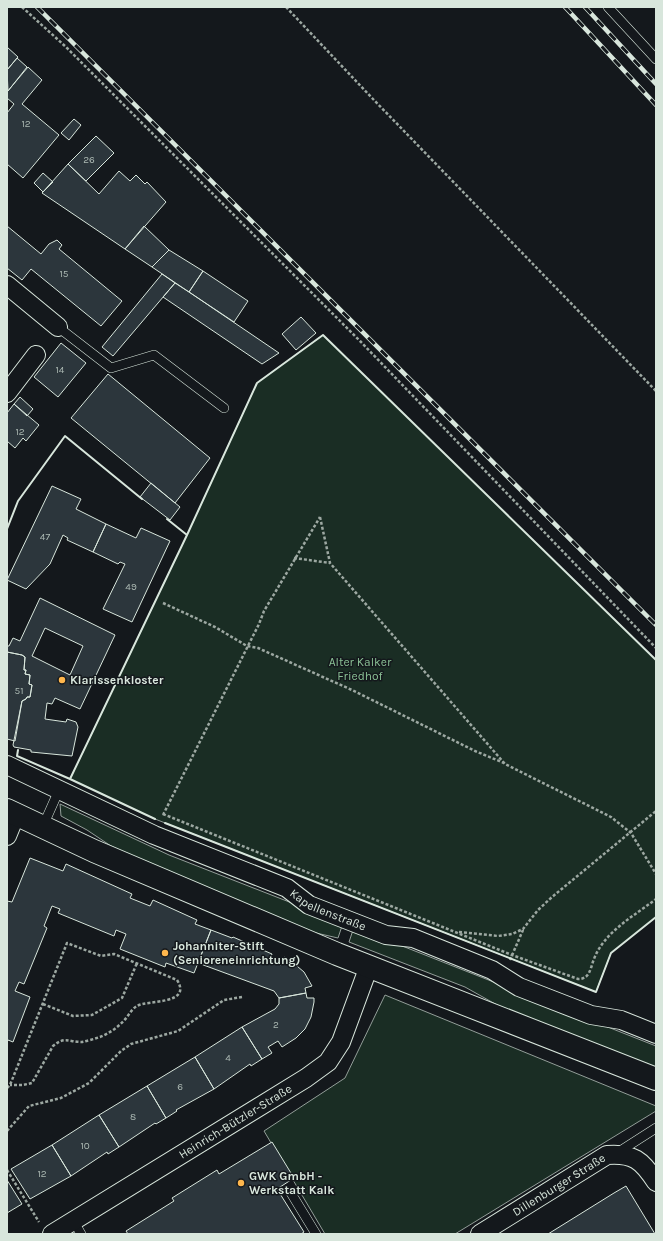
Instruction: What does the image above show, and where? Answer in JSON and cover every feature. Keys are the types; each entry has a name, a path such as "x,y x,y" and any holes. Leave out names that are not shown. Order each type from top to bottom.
{"main road":[{"path":"11,812 94,851 369,966 656,1079"}],"street":[{"path":"7,285 58,327"},
{"path":"7,392 36,355"},
{"name":"Kapellenstraße","path":"7,765 154,835 287,888 309,905 386,935 413,938 492,970 519,987 591,1015 621,1020 656,1034"},
{"path":"7,836 11,812"},
{"name":"Heinrich-Bützler-Straße","path":"47,1231 77,1227 306,1078 328,1062 341,1042 369,966"},
{"name":"Dillenburger Straße","path":"480,1234 607,1155 614,1154 632,1156 642,1162 656,1182"}],"lane":[{"path":"608,7 656,59"},
{"path":"58,327 111,368 154,356 224,408"},
{"path":"43,826 60,790"},
{"path":"614,1154 656,1128"},
{"path":"291,1193 316,1234"}],"path":[{"path":"22,7 66,47 360,341 656,648"},
{"path":"286,7 377,104 656,390"},
{"path":"154,835 163,814 279,583 320,517 330,563 505,764"},
{"path":"294,558 330,563"},
{"path":"163,603 215,627 247,646 258,648 352,690 611,817 631,832 656,874"},
{"path":"503,977 523,929 538,910 656,811"},
{"path":"163,814 512,955 563,975 581,979 590,973 594,959 603,942 656,898"},
{"path":"456,932 498,936 512,934 523,929"},
{"path":"7,1088 10,1085 67,943 101,956 114,954 174,978 179,983 179,991 175,996 165,1002 136,1006 118,1026 100,1037 82,1042 63,1040 58,1042 53,1046 32,1083 10,1085"},
{"path":"43,1004 73,1016 92,1015 122,998 137,963"},
{"path":"7,1131 29,1106 61,1098 89,1083 121,1051 131,1044 178,1031 224,1000 242,997"},
{"path":"7,1170 47,1231"}],"green space":[{"name":"Alter Kalker Friedhof","path":"323,335 656,660 656,917 611,953 596,992 155,819 70,779 187,535 257,383"},
{"path":"60,804 169,855 343,923 338,938 303,930 178,879 111,846 87,830 61,816"},
{"path":"354,927 656,1046 656,1069 506,1010 465,987 349,942"},
{"path":"385,995 656,1106 656,1111 455,1234 325,1234 264,1131 345,1078"}],"building":[{"path":"7,47 18,57 7,70"},
{"path":"17,58 27,67 8,91 7,70"},
{"path":"28,67 42,80 22,104 59,135 23,178 7,164 7,113 14,104 7,98 7,92"},
{"path":"74,119 81,125 69,140 61,133"},
{"path":"96,136 114,153 86,181 68,164"},
{"path":"68,164 99,194 119,171 130,181 136,175 145,184 147,182 166,202 125,249 42,193"},
{"path":"43,173 53,182 43,192 34,183"},
{"path":"7,226 41,254 49,244 57,240 62,245 59,249 122,301 101,326 31,269 22,280 7,268"},
{"path":"144,226 169,250 152,267 125,249"},
{"path":"169,250 203,271 189,292 152,267"},
{"path":"203,271 248,301 234,322 189,292"},
{"path":"162,274 175,283 113,356 102,347"},
{"path":"175,283 279,353 262,364 163,297"},
{"path":"301,317 316,333 296,350 282,334"},
{"path":"61,343 86,363 58,397 34,377"},
{"path":"108,374 210,458 175,503 71,418"},
{"path":"20,397 33,409 27,416 14,404"},
{"path":"14,404 39,425 26,441 23,438 15,448 7,441 7,413"},
{"path":"151,483 180,507 170,520 140,497"},
{"path":"52,486 81,499 76,509 106,524 93,552 67,540 68,538 63,535 50,564 26,589 7,580"},
{"path":"106,524 136,538 141,528 170,541 132,622 103,609 125,564 120,562 118,564 93,552"},
{"name":"Klarissenkloster","path":"40,598 115,635 80,709 55,698 52,704 47,703 45,719 66,722 67,719 76,722 78,727 72,756 31,752 31,750 14,747 13,745 22,701 27,697 30,697 32,685 29,684 30,675 25,674 26,670 24,670 25,657 7,652 7,646 9,646 13,638 20,641","holes":["45,628 83,646 70,675 32,656"]},
{"path":"7,652 25,657 25,674 30,675 29,684 32,685 30,697 27,697 22,701 15,741 7,739"},
{"name":"Johanniter-Stift (Senioreneinrichtung)","path":"30,858 63,871 66,864 132,894 130,898 150,906 153,900 197,920 195,924 211,930 194,973 166,963 165,967 120,949 126,934 116,930 114,936 58,913 60,909 52,906 44,926 47,928 24,984 19,982 15,991 30,997 13,1042 8,1040 7,1043 7,901 12,902"},
{"path":"211,930 232,938 233,937 272,954 270,960 281,965 284,957 304,972 312,986 305,988 306,993 279,998 274,991 198,963"},
{"path":"306,993 307,998 314,998 314,1002 311,1017 305,1029 296,1038 282,1047 278,1041 268,1047 272,1053 262,1059 242,1027 275,1009 279,1004 279,998"},
{"path":"242,1027 262,1059 251,1066 250,1064 214,1089 195,1057"},
{"path":"195,1057 214,1089 176,1110 177,1111 166,1118 147,1086"},
{"path":"147,1086 166,1118 156,1124 155,1123 119,1147 99,1115"},
{"path":"99,1115 119,1147 108,1154 107,1152 71,1176 52,1145"},
{"name":"GWK GmbH - Werkstatt Kalk","path":"272,1142 294,1178 277,1189 304,1232 301,1234 128,1234 126,1231 174,1201 172,1198 217,1170 219,1174"},
{"path":"52,1145 71,1176 30,1199 11,1169"},
{"path":"7,1180 22,1204 7,1213"},
{"path":"626,1186 655,1234 548,1234 614,1193"}],"railway":[{"path":"37,7 656,625"},
{"path":"565,7 656,105"},
{"path":"585,7 656,84"}],"wall":[{"path":"187,535 257,383 323,335 656,660"},
{"path":"7,529 18,501 65,436 142,499"},
{"path":"18,750 17,756 70,779 187,535 167,519"},
{"path":"70,779 155,819"},
{"path":"165,823 596,992 611,953 656,917"}],"place":[{"name":"Klarissenkloster","path":"62,680"},
{"name":"Johanniter-Stift (Senioreneinrichtung)","path":"165,953"},
{"name":"GWK GmbH - Werkstatt Kalk","path":"241,1183"}]}
